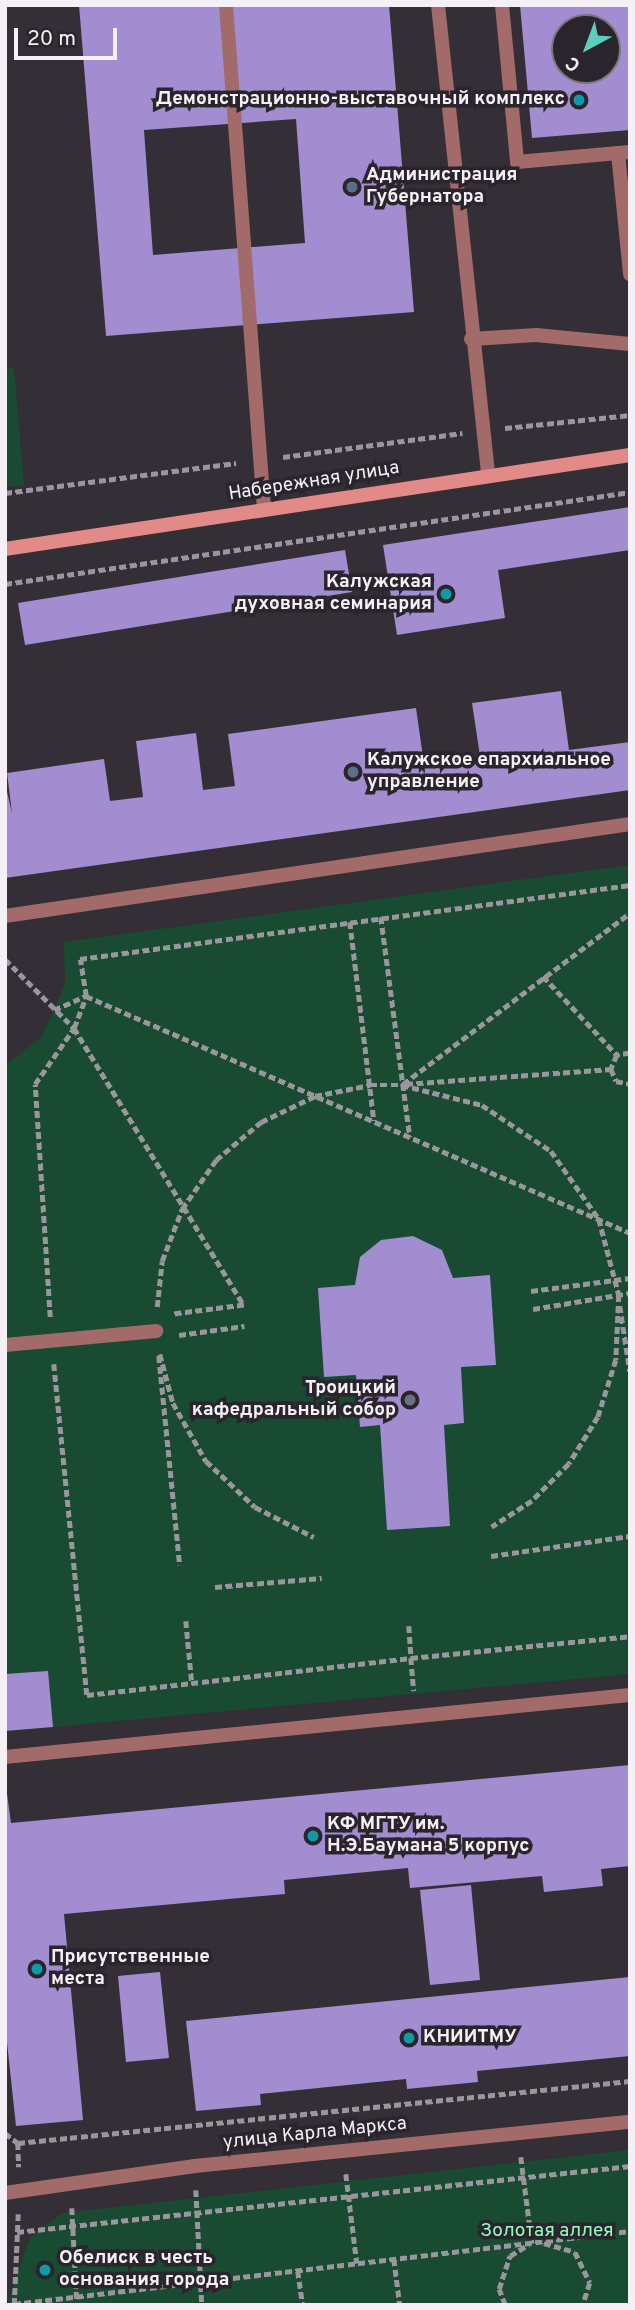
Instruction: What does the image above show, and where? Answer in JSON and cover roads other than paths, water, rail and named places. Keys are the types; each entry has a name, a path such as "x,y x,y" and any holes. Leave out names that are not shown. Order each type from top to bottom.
{"main road":[{"name":"Набережная улица","path":"5,549 488,474 630,455"}],"street":[{"path":"226,5 264,509"},
{"path":"439,5 471,339 488,474"},
{"path":"502,5 517,162 624,153 630,274"},
{"path":"471,339 536,335 630,344"},
{"path":"5,916 630,824"},
{"path":"5,1345 156,1328"},
{"path":"5,1757 630,1695"},
{"name":"улица Карла Маркса","path":"5,2193 195,2166 630,2122"}],"place":[{"name":"Демонстрационно-выставочный комплекс","path":"579,100"},
{"name":"Администрация Губернатора","path":"352,187"},
{"name":"Калужская духовная семинария","path":"446,594"},
{"name":"Калужское епархиальное управление","path":"353,772"},
{"name":"Троицкий кафедральный собор","path":"410,1400"},
{"name":"КФ МГТУ им. Н.Э.Баумана 5 корпус","path":"313,1836"},
{"name":"Присутственные места","path":"37,1969"},
{"name":"КНИИТМУ","path":"409,2038"},
{"name":"Обелиск в честь основания города","path":"45,2270"}],"park label":[{"name":"Золотая аллея","path":"547,2232"}]}
